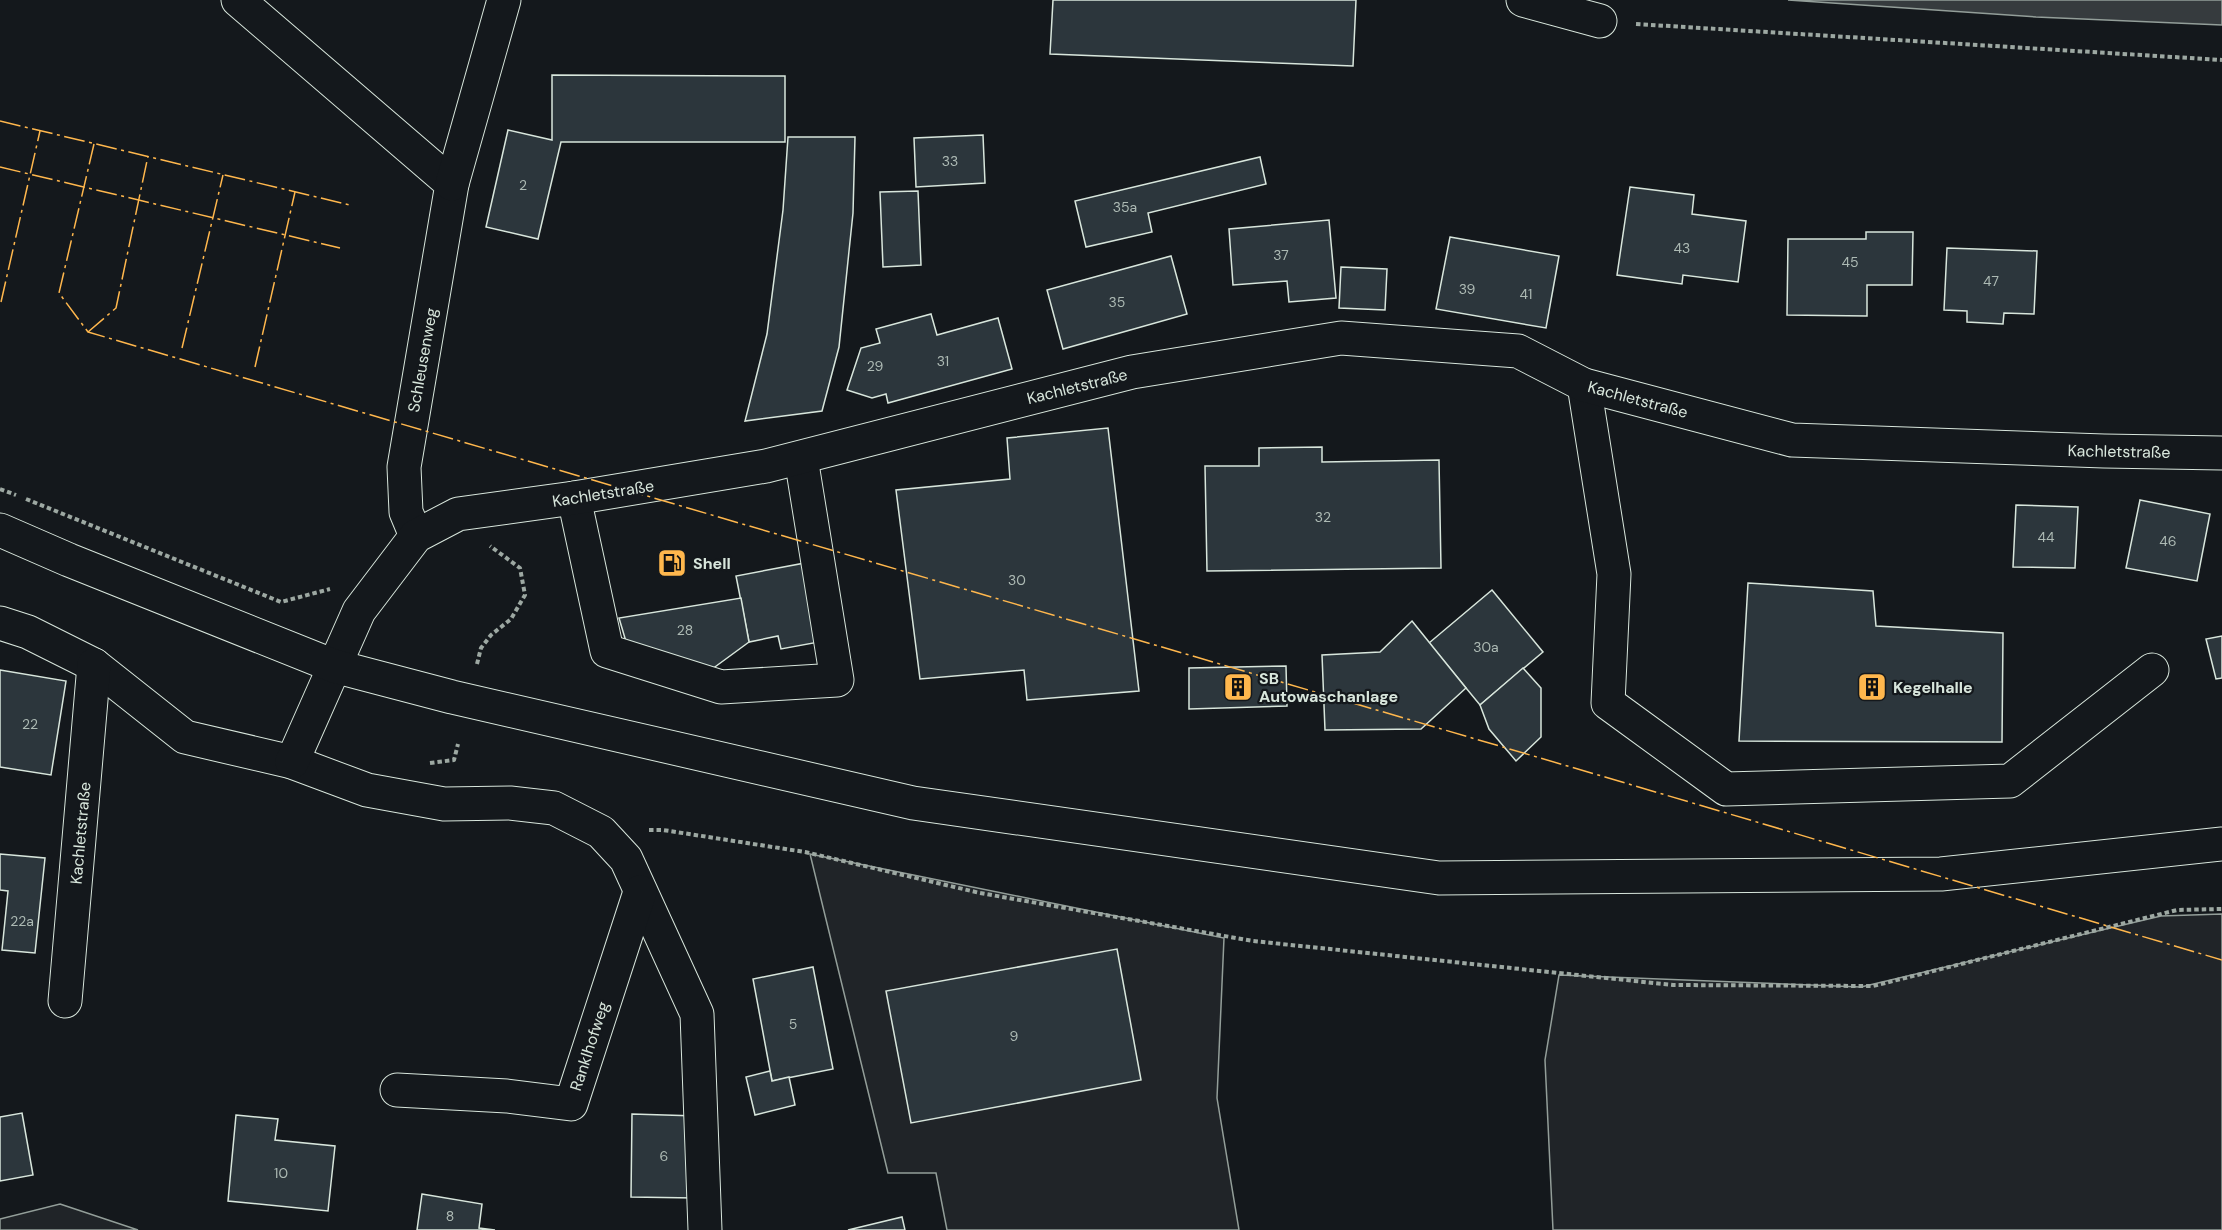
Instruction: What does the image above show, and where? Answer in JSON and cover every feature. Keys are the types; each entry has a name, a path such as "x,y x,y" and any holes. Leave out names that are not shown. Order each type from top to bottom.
{"street":[{"path":"238,0 452,184"},
{"name":"Schleusenweg","path":"416,536 406,512 404,467 452,184 504,0"},
{"path":"1523,0 1600,21"},
{"name":"Kachletstraße","path":"292,762 359,611 416,536 458,514 574,498 766,466 1132,372 1341,338 1518,351 1584,385 1792,440 2222,453"},
{"path":"1584,385 1614,574 1608,703 1726,789 2010,781 2152,670"},
{"path":"574,498 607,651 721,687 837,680 801,458"},
{"path":"0,530 334,666 452,697 913,803 1439,878 1941,873 2222,844"},
{"path":"0,623 28,632 94,665 185,737 292,762 367,790 444,804 510,803 554,808 601,832 626,859 697,1014 705,1230"},
{"name":"Kachletstraße","path":"65,1001 94,665"},
{"name":"Ranklhofweg","path":"397,1090 507,1096 571,1104 640,892"}],"path":[{"path":"1600,21 2222,60"},
{"path":"0,489 281,602 333,588"},
{"path":"477,664 481,648 491,635 511,619 525,595 520,568 489,545"},
{"path":"616,847 638,830 663,830 805,852 980,893 1253,941 1673,985 1874,986 2177,910 2222,909"}],"shaded area":[{"path":"1788,0 2222,0 2222,25 2036,17"},
{"path":"810,854 1224,938 1217,1098 1239,1230 947,1230 936,1173 888,1173"},
{"path":"2222,914 2222,1230 1553,1230 1545,1060 1559,975 1861,987 2161,916"},
{"path":"60,1204 138,1230 0,1230 0,1219"}],"building":[{"path":"1053,0 1356,0 1353,66 1050,54"},
{"path":"552,75 785,76 785,142 561,142 538,239 486,227 508,130 552,140"},
{"path":"983,135 985,183 916,187 914,138"},
{"path":"788,137 855,137 853,213 839,347 822,411 745,421 767,334 783,210"},
{"path":"1260,157 1266,184 1148,213 1152,232 1086,247 1075,201"},
{"path":"1630,187 1694,195 1692,214 1746,221 1738,282 1683,275 1682,284 1617,275"},
{"path":"918,191 921,265 883,267 880,192"},
{"path":"1329,220 1336,298 1289,302 1287,281 1233,285 1229,229"},
{"path":"1866,232 1913,232 1912,285 1867,285 1867,316 1787,315 1788,239 1866,239"},
{"path":"1450,237 1559,256 1546,328 1436,309"},
{"path":"1947,248 2037,251 2034,314 2004,313 2003,324 1967,322 1967,311 1944,310"},
{"path":"1171,256 1187,314 1063,349 1047,290"},
{"path":"1341,267 1387,269 1385,310 1339,308"},
{"path":"931,314 937,335 998,318 1012,369 888,403 886,394 872,398 847,390 861,348 880,343 876,329"},
{"path":"1108,428 1139,691 1027,700 1024,670 920,679 896,490 1010,479 1007,438"},
{"path":"1322,447 1322,462 1439,460 1441,568 1207,571 1205,466 1259,466 1259,448"},
{"path":"2140,500 2210,514 2197,581 2126,568"},
{"path":"2016,505 2078,507 2075,568 2013,567"},
{"path":"805,563 819,642 781,649 778,636 749,642 736,576"},
{"name":"Kegelhalle","path":"1748,583 1873,591 1876,626 2003,633 2002,742 1739,741"},
{"path":"1492,590 1543,652 1480,705 1429,643"},
{"path":"741,598 749,642 708,672 627,645 619,618"},
{"path":"1412,621 1466,688 1421,729 1325,730 1322,655 1380,652"},
{"path":"2222,636 2222,678 2216,679 2206,639"},
{"name":"SB Autowaschanlage","path":"1286,666 1287,706 1189,709 1189,668"},
{"path":"1523,668 1541,688 1541,737 1516,761 1489,729 1480,705"},
{"path":"0,670 66,681 51,775 0,767"},
{"path":"0,854 45,858 35,953 2,950 8,891 0,890"},
{"path":"1117,949 1141,1080 911,1123 886,991"},
{"path":"813,967 833,1069 772,1081 753,979"},
{"path":"770,1071 772,1081 789,1077 795,1105 755,1115 746,1077"},
{"path":"22,1113 33,1175 0,1181 0,1117"},
{"path":"632,1114 697,1116 695,1198 631,1197"},
{"path":"236,1115 278,1119 275,1140 335,1146 328,1211 228,1201"},
{"path":"422,1194 482,1204 479,1228 495,1230 417,1230"},
{"path":"902,1217 905,1230 848,1230"}],"power":[{"path":"0,121 350,205"},
{"path":"1,302 40,131"},
{"path":"94,144 59,293 88,332 2222,960"},
{"path":"88,332 116,308 148,156"},
{"path":"0,167 340,248"},
{"path":"182,348 223,175"},
{"path":"255,367 295,192"}],"place":[{"name":"Shell","path":"672,563"},
{"name":"SB Autowaschanlage","path":"1238,687"},
{"name":"Kegelhalle","path":"1872,687"}]}
